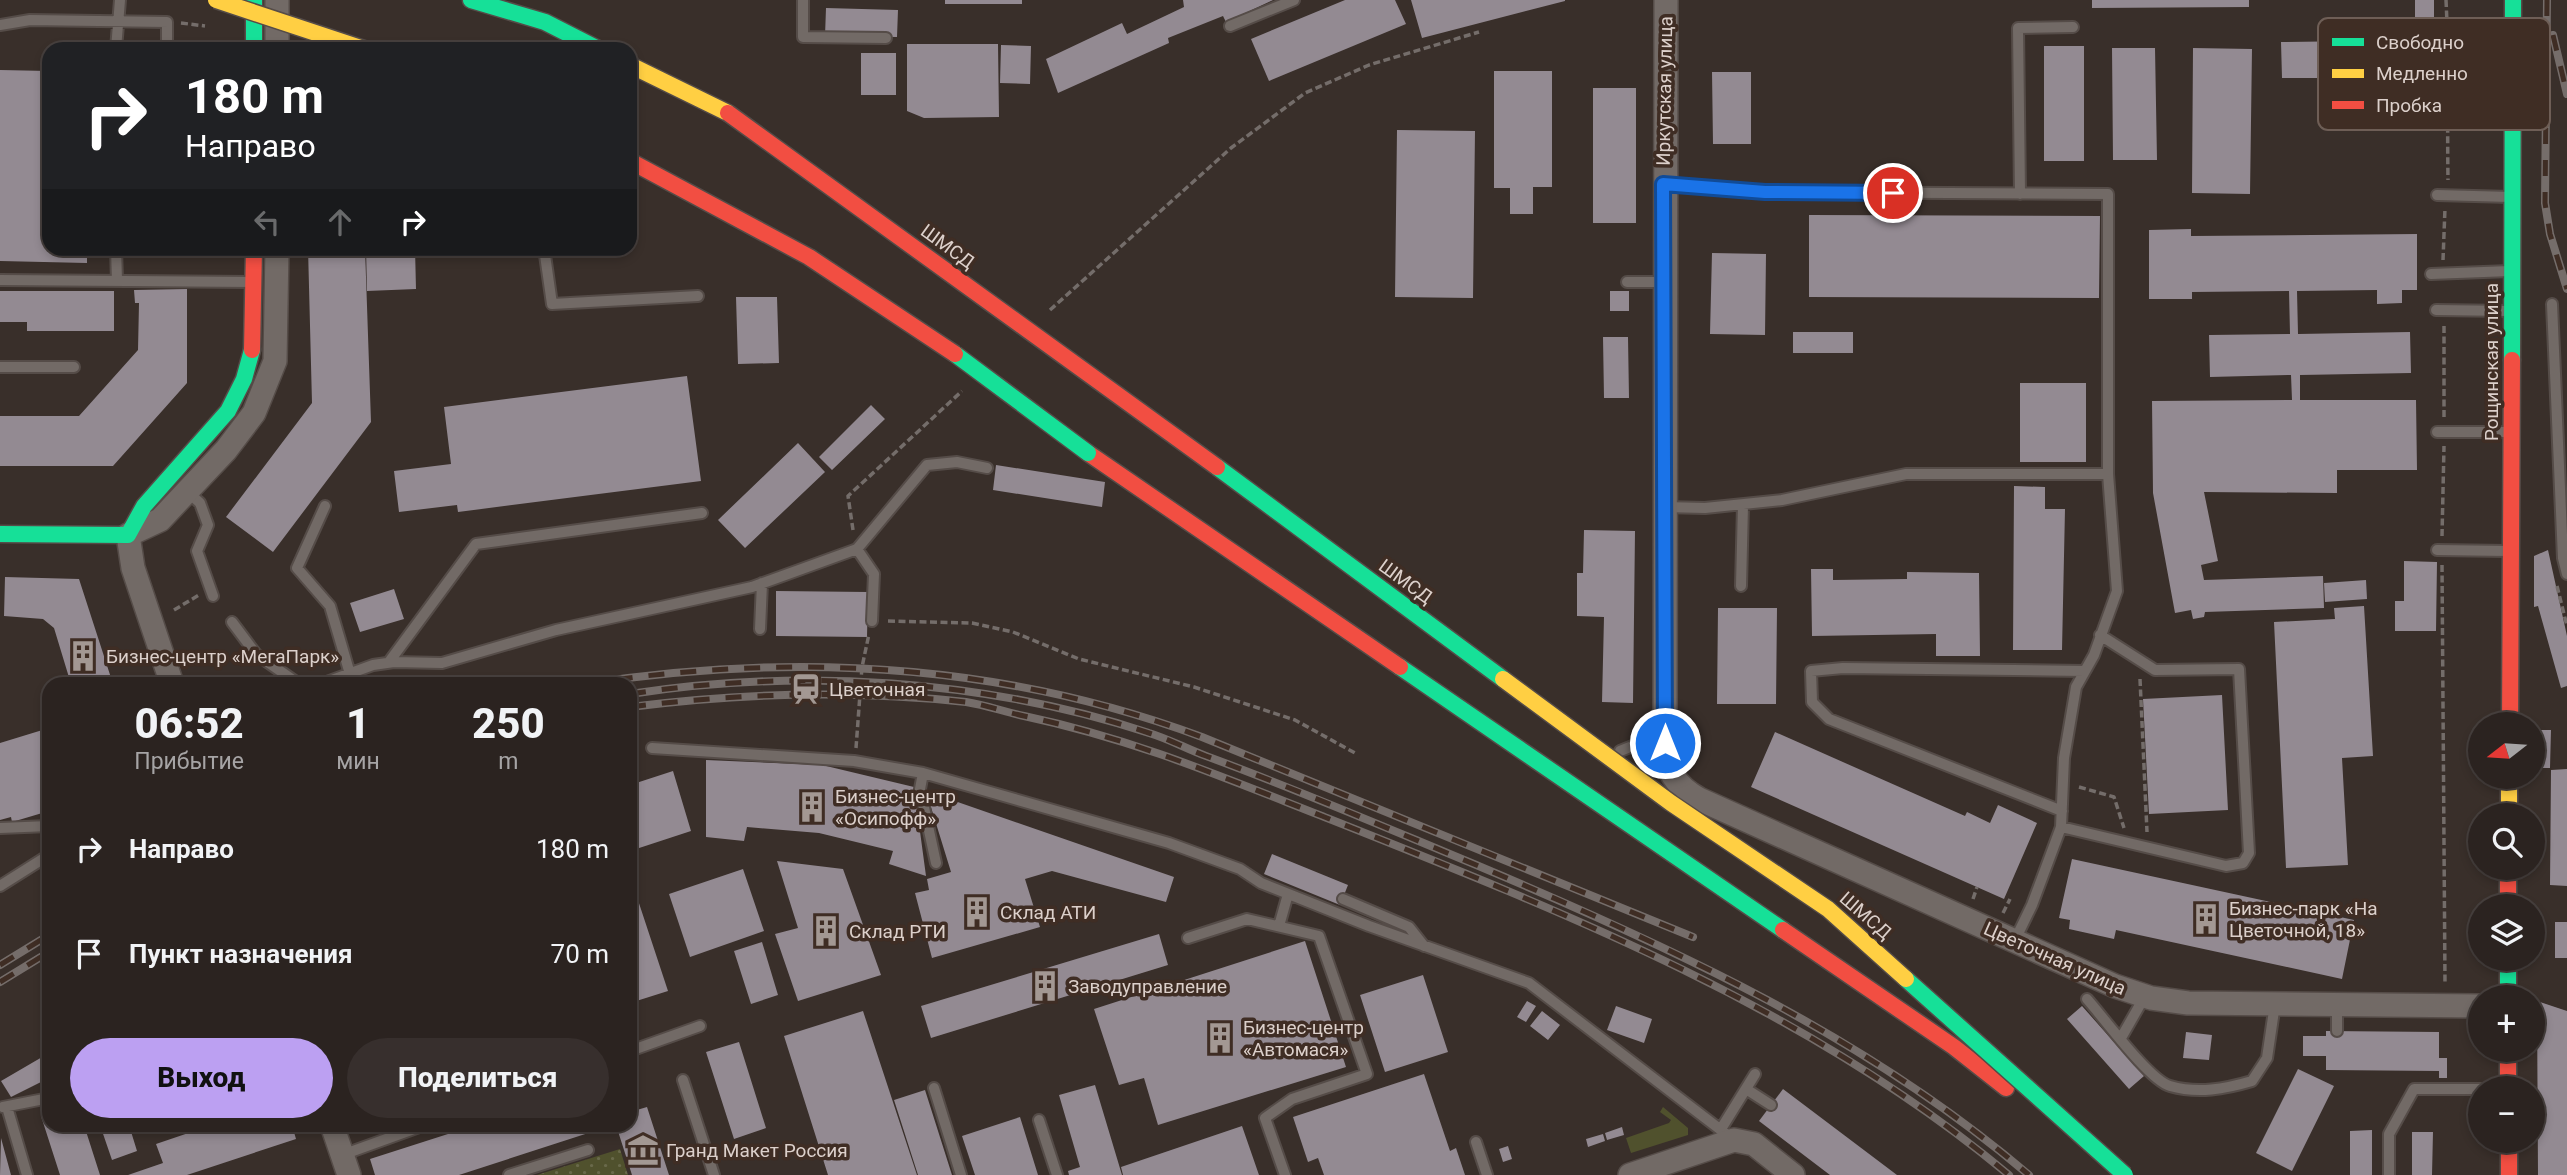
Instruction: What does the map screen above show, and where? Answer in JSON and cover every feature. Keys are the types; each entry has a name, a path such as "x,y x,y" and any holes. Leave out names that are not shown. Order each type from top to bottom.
{"main road":[{"path":"216,0 343,42"},
{"path":"254,0 254,42"},
{"path":"471,0 545,22"},
{"path":"505,0 584,42"},
{"name":"Рощинская улица","path":"2513,0 2513,18"},
{"name":"ШМСД","path":"637,68 728,113 1123,398 1671,803 1828,909 2124,1175"},
{"name":"Рощинская улица","path":"2510,712 2512,130"},
{"path":"637,165 809,257 919,327 1088,453 1954,1047 2049,1124 2106,1175"},
{"path":"0,534 128,535 144,506 214,428 239,391 254,345 266,282 257,256"},
{"path":"2508,1153 2509,1175"}],"street":[{"path":"276,0 277,42"},
{"name":"Иркутская улица","path":"1666,0 1663,282 1665,743 1669,770"},
{"path":"170,677 133,568 128,535 160,520 241,432 267,387 275,361 266,282 274,256"},
{"name":"Цветочная улица","path":"1669,770 1678,785 1699,799 2115,986 2145,996 2188,1003 2468,1006"},
{"path":"334,1132 346,1165"},
{"path":"1630,1175 1728,1134 1754,1144 1793,1175"}],"lane":[{"path":"116,42 120,0"},
{"path":"803,0 803,37 886,38"},
{"path":"1230,26 1293,0"},
{"path":"0,25 30,20 167,22 167,42"},
{"path":"2020,194 2018,28 2073,27"},
{"path":"1663,184 1765,192 2108,194 2108,474 2117,591 2076,687 2064,758 2061,827 2032,905 2015,940"},
{"path":"2437,195 2512,197"},
{"path":"116,256 117,281"},
{"path":"545,256 552,304 698,296"},
{"path":"2431,274 2512,270"},
{"path":"0,281 266,282"},
{"path":"1627,282 1663,282"},
{"path":"2553,304 2563,558 2567,574"},
{"path":"2436,310 2512,311"},
{"path":"0,367 74,367"},
{"path":"2437,432 2512,432"},
{"path":"341,677 389,663 442,663 556,630 699,600 762,583 857,549 927,465 957,462 987,468"},
{"path":"1664,508 1743,505 1906,474 2108,474"},
{"path":"187,491 200,503 208,525 197,551 211,592"},
{"path":"1741,586 1743,505"},
{"path":"325,506 298,569 330,606 350,674"},
{"path":"389,663 476,544 702,513"},
{"path":"857,549 874,574 872,621"},
{"path":"2440,550 2511,551"},
{"path":"760,629 762,583"},
{"path":"232,622 256,654 289,677"},
{"path":"2061,827 2226,866 2242,863 2249,853 2239,669 2155,670 2100,635"},
{"path":"2062,811 1829,719 1812,702 1811,671 1843,668 2085,671"},
{"path":"1620,751 1640,743 1665,743"},
{"path":"652,748 855,761 923,773 1169,843 1240,869 1261,883 1289,894 1424,946 1513,976 1544,992 1728,1134 1755,1074"},
{"path":"923,773 920,789 936,863"},
{"path":"0,828 42,826"},
{"path":"0,886 42,859"},
{"path":"1279,926 1289,894"},
{"path":"1343,899 1409,927 1424,946"},
{"path":"1188,938 1247,919 1319,936 1367,1074 1292,1099 1265,1118 1284,1175"},
{"path":"2121,1038 2145,996"},
{"path":"2087,999 2149,1071 2169,1086 2218,1091 2252,1081 2267,1058 2275,1004"},
{"path":"2337,1004 2337,1031"},
{"path":"637,1048 700,1026"},
{"path":"683,1080 714,1175"},
{"path":"934,1088 961,1175"},
{"path":"1746,1089 1771,1105"},
{"path":"2389,1175 2389,1134 2414,1089 2468,1089"},
{"path":"27,1175 4,1107 42,1099"},
{"path":"1039,1120 1057,1175"},
{"path":"346,1165 411,1132"},
{"path":"1476,1142 1487,1175"},
{"path":"509,1175 588,1150"}],"path":[{"path":"167,22 218,27"},
{"path":"1049,311 1231,148 1305,93 1369,65 1479,32"},
{"path":"857,549 848,496 963,390"},
{"path":"2440,550 2445,988"},
{"path":"174,610 211,592"},
{"path":"872,621 972,622 1013,632 1079,659 1194,687 1295,720 1355,753"},
{"path":"858,731 866,651"},
{"path":"2140,660 2148,848"},
{"path":"2063,782 2114,797 2128,843"},
{"path":"1972,902 1977,887"},
{"path":"2002,915 2010,899"}],"green space":[{"path":"1663,1107 1688,1128 1688,1135 1631,1153 1626,1138 1669,1123 1671,1120 1660,1112"},
{"path":"620,1149 628,1175 537,1175"}],"building":[{"path":"945,0 1022,0 1022,4 945,4"},
{"path":"1183,0 1273,0 1226,22 1223,16 1168,38 1169,43 1058,93 1046,59 1122,23 1127,34 1184,7"},
{"path":"1345,0 1395,0 1406,24 1269,81 1251,39"},
{"path":"1411,0 1565,0 1565,1 1422,38"},
{"path":"2092,0 2249,0 2249,7 2092,8"},
{"path":"2415,0 2434,0 2434,18 2415,18"},
{"path":"826,8 898,10 897,37 825,36"},
{"path":"2281,42 2318,42 2318,78 2282,78"},
{"path":"907,44 998,44 999,117 924,118 907,111"},
{"path":"1001,45 1031,46 1030,84 1000,83"},
{"path":"2044,46 2084,46 2084,161 2044,161"},
{"path":"2112,48 2155,48 2157,160 2113,160"},
{"path":"2193,48 2252,49 2250,194 2192,193"},
{"path":"861,53 896,53 896,95 861,95"},
{"path":"0,70 42,71 42,256 87,256 87,263 0,261"},
{"path":"1494,71 1552,71 1552,187 1533,187 1533,214 1510,214 1510,188 1494,188"},
{"path":"1712,72 1751,72 1751,144 1713,144"},
{"path":"1593,88 1636,88 1636,223 1593,223"},
{"path":"1397,130 1475,131 1473,298 1395,297"},
{"path":"1809,215 2100,216 2099,298 1809,297"},
{"path":"2191,229 2191,236 2417,234 2417,290 2402,290 2402,303 2377,304 2377,290 2297,291 2298,334 2410,332 2411,373 2300,375 2300,400 2416,400 2417,470 2337,470 2337,493 2204,492 2218,561 2201,565 2204,580 2323,576 2324,608 2205,612 2204,617 2193,619 2191,610 2175,613 2153,493 2152,401 2292,400 2291,375 2210,377 2209,335 2290,334 2289,291 2192,292 2192,299 2149,299 2149,230"},
{"path":"1712,253 1766,254 1765,335 1710,334"},
{"path":"308,256 365,256 371,422 273,552 226,517 312,403"},
{"path":"366,256 415,256 416,289 367,291"},
{"path":"187,289 187,383 113,466 0,466 0,416 79,416 138,350 139,303 135,303 134,290"},
{"path":"0,291 114,291 114,331 27,331 27,322 0,322"},
{"path":"1610,291 1629,291 1629,311 1610,311"},
{"path":"736,297 777,297 779,363 738,364"},
{"path":"1793,332 1853,332 1853,353 1793,353"},
{"path":"1603,337 1628,337 1629,398 1604,398"},
{"path":"687,376 701,481 458,512 457,505 399,512 394,471 451,464 444,407"},
{"path":"2020,383 2086,383 2086,462 2020,462"},
{"path":"871,405 885,419 832,470 819,457"},
{"path":"798,443 825,472 745,548 718,520"},
{"path":"996,465 1105,482 1102,507 993,490"},
{"path":"2014,486 2045,487 2045,509 2065,509 2062,650 2013,650"},
{"path":"1584,530 1635,531 1633,703 1602,702 1604,617 1577,616 1577,573 1583,573"},
{"path":"2548,550 2567,636 2567,686 2561,688 2538,606 2534,607 2534,556"},
{"path":"2404,561 2437,562 2436,631 2395,631 2395,601 2404,601"},
{"path":"1811,569 1833,569 1833,580 1907,579 1907,572 1979,573 1980,656 1936,656 1936,634 1812,636"},
{"name":"Бизнес-центр «МегаПарк»","path":"5,577 79,579 111,677 69,677 54,628 43,619 4,616"},
{"path":"2366,580 2367,599 2325,602 2324,583"},
{"path":"394,589 404,619 360,632 350,603"},
{"name":"Цветочная","path":"776,591 868,592 867,637 776,636"},
{"path":"2364,606 2373,756 2342,758 2348,865 2286,868 2274,622 2335,619 2334,608"},
{"path":"1718,608 1777,608 1776,704 1717,704"},
{"path":"2222,695 2228,810 2149,814 2143,699"},
{"path":"42,730 42,813 12,822 11,817 0,820 0,743"},
{"path":"2545,730 2551,730 2550,768 2545,768"},
{"path":"1775,732 1965,816 1967,812 1990,823 1998,805 2037,823 2004,899 1751,787"},
{"name":"Бизнес-центр «Осипофф»","path":"706,760 822,765 914,787 926,876 889,864 893,851 819,833 747,827 744,841 706,837"},
{"path":"2567,769 2567,886 2550,885 2551,770"},
{"path":"673,771 691,831 637,849 637,783"},
{"path":"926,791 1174,877 1166,902 1052,871 1025,879 1040,927 932,958 915,893 929,890 927,879 951,872"},
{"path":"1272,854 1348,885 1340,905 1264,874"},
{"name":"Бизнес-парк «На Цветочной, 18»","path":"2072,859 2354,920 2342,979 2116,930 2114,939 2069,929 2070,920 2059,918"},
{"name":"Склад РТИ","path":"777,861 843,869 881,975 798,1001 775,934 798,928"},
{"path":"743,869 764,931 690,957 669,894"},
{"path":"637,897 668,991 637,1001"},
{"path":"2555,922 2567,922 2567,958 2555,958"},
{"name":"Заводуправление","path":"1159,934 1168,965 931,1038 921,1006"},
{"name":"Бизнес-центр «Автомася»","path":"1305,941 1346,1067 1158,1125 1144,1078 1119,1085 1094,1009"},
{"path":"762,942 778,995 751,1004 734,951"},
{"path":"1423,975 1448,1052 1385,1072 1360,995"},
{"path":"1527,1001 1536,1006 1526,1022 1517,1017"},
{"path":"2545,1004 2567,1011 2567,1175 2538,1175 2538,1153 2545,1153 2545,1076 2537,1076 2537,1062 2545,1062"},
{"path":"1616,1006 1652,1019 1644,1043 1607,1030"},
{"path":"2082,1006 2144,1076 2129,1089 2067,1019"},
{"path":"863,1011 917,1175 828,1175 784,1036"},
{"path":"1542,1011 1560,1025 1548,1040 1530,1026"},
{"path":"2326,1031 2439,1032 2439,1058 2447,1058 2447,1078 2439,1078 2439,1071 2326,1070 2326,1056 2303,1056 2303,1036 2326,1036"},
{"path":"2186,1032 2212,1035 2209,1060 2183,1058"},
{"path":"739,1042 766,1128 734,1139 706,1052"},
{"path":"42,1057 42,1082 11,1097 1,1081"},
{"path":"2298,1069 2334,1086 2292,1171 2256,1153"},
{"path":"1424,1074 1450,1151 1456,1148 1465,1175 1324,1175 1318,1158 1308,1162 1293,1117"},
{"path":"1095,1085 1122,1175 1069,1175 1068,1171 1080,1167 1059,1095"},
{"path":"1783,1089 1897,1175 1830,1175 1759,1121"},
{"path":"925,1090 952,1175 918,1175 894,1100"},
{"name":"Гранд Макет Россия","path":"647,1107 669,1175 632,1175 618,1132 637,1132 637,1110"},
{"path":"1020,1117 1038,1175 975,1175 962,1136"},
{"path":"1242,1126 1259,1175 1123,1175 1121,1167"},
{"path":"1622,1127 1624,1135 1607,1140 1605,1133"},
{"path":"2372,1130 2372,1175 2350,1175 2350,1131"},
{"path":"46,1132 86,1132 100,1175 60,1175"},
{"path":"102,1132 131,1132 137,1151 112,1160"},
{"path":"191,1132 294,1132 296,1139 187,1175 128,1175 163,1163 156,1144"},
{"path":"454,1132 592,1132 459,1175 375,1175 370,1159"},
{"path":"2412,1132 2433,1132 2432,1175 2412,1175"},
{"path":"1603,1134 1605,1141 1588,1147 1586,1139"},
{"path":"1,1138 11,1175 0,1175"},
{"path":"1508,1146 1512,1159 1503,1162 1499,1149"}],"railway":[{"path":"2547,0 2547,18"},
{"path":"2553,35 2567,94"},
{"path":"2546,130 2545,203 2550,234 2567,289"},
{"path":"637,677 742,668 820,667 974,679 1051,693 1127,712 1202,737 1693,937"},
{"path":"637,693 760,682 892,684 1023,700 1156,735 1481,867 1697,964 1836,1039 1902,1080 2029,1175"},
{"path":"637,706 756,696 924,698 981,705 1139,747 1412,852 1592,927 1680,968 1767,1013 1851,1062 1932,1116 2009,1175"},
{"path":"0,965 42,939"},
{"path":"0,982 42,956"}],"traffic: fast":[{"path":"254,0 254,42"},
{"path":"471,0 545,22 584,42"},
{"path":"2513,0 2513,18"},
{"path":"2512,360 2513,130"},
{"path":"0,534 128,535 144,506 228,411 244,379 252,350"},
{"path":"955,354 1088,453"},
{"path":"1217,467 1503,679"},
{"path":"1400,667 1783,930"},
{"path":"2508,971 2508,985"},
{"path":"1906,979 2125,1175"}],"traffic: slow":[{"path":"216,0 343,42"},
{"path":"637,68 728,113"},
{"path":"1503,679 1671,803 1828,909 1906,979"},
{"path":"2509,789 2509,803"}],"traffic: jam":[{"path":"728,113 1217,467"},
{"path":"637,165 809,257 955,354"},
{"path":"252,350 254,256"},
{"path":"2510,712 2512,360"},
{"path":"1088,453 1400,667"},
{"path":"2508,880 2508,894"},
{"path":"1783,930 1954,1047 2006,1088"},
{"path":"2508,1062 2508,1076"},
{"path":"2509,1153 2509,1175"}],"place":[{"name":"Бизнес-центр «МегаПарк»","path":"83,656"},
{"name":"Цветочная","path":"806,689"},
{"name":"Бизнес-центр «Осипофф»","path":"812,807"},
{"name":"Склад АТИ","path":"977,912"},
{"name":"Бизнес-парк «На Цветочной, 18»","path":"2206,919"},
{"name":"Склад РТИ","path":"826,931"},
{"name":"Заводуправление","path":"1045,986"},
{"name":"Бизнес-центр «Автомася»","path":"1220,1038"},
{"name":"Гранд Макет Россия","path":"643,1150"}],"route":[{"path":"1665,743 1663,184 1705,185 1765,192 1893,193"}]}
